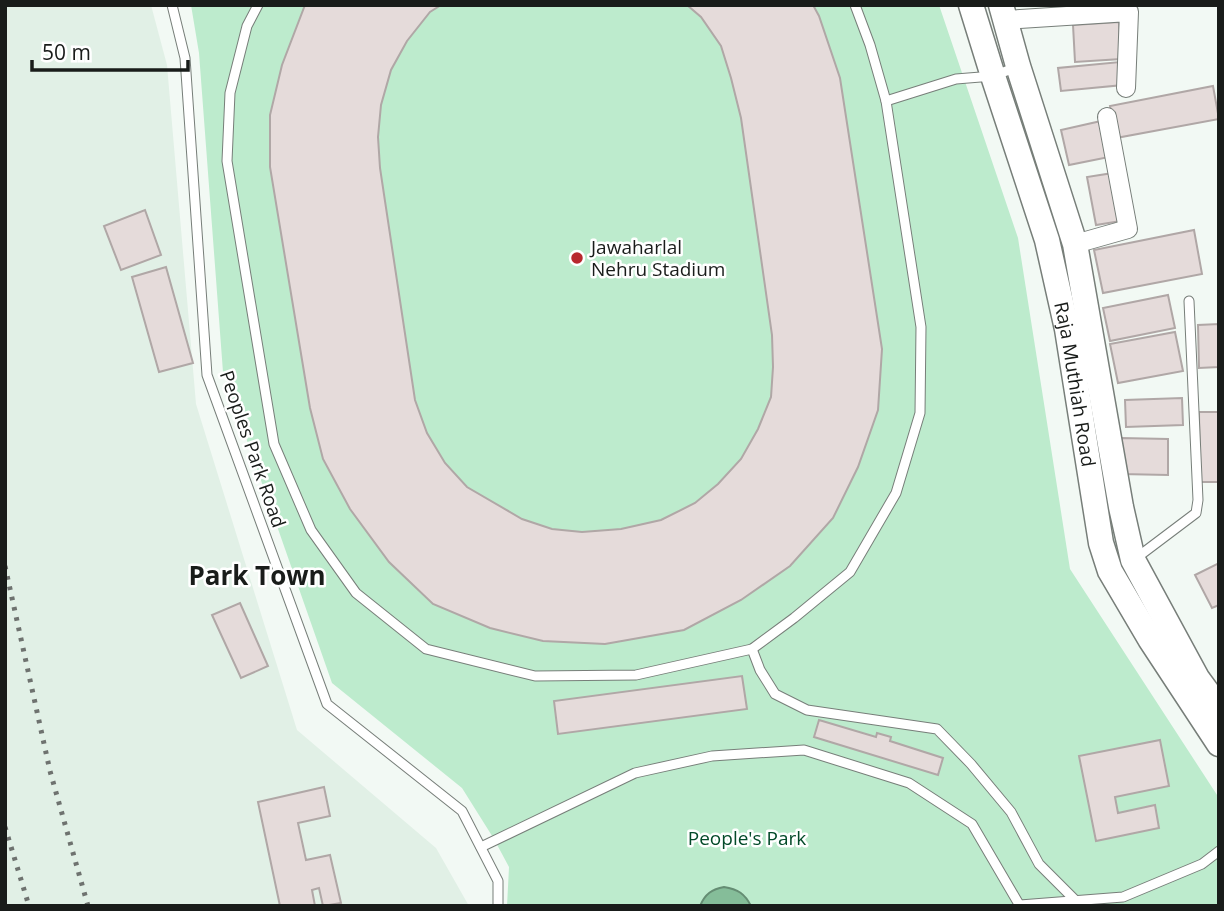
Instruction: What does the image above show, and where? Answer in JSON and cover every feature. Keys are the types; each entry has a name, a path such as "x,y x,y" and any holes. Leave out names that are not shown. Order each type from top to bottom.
{"main road":[{"name":"Raja Muthiah Road","path":"971,5 1047,240 1067,329 1101,543 1110,571 1150,639 1219,744"},
{"name":"Raja Muthiah Road","path":"1003,12 1074,244 1121,508 1133,560 1208,678 1219,708"}],"street":[{"path":"1003,12 1129,12 1126,88"},
{"path":"1074,244 1128,229 1107,117"},
{"path":"1110,571 1133,560"}],"lane":[{"name":"Peoples Park Road","path":"172,5 185,58 207,375 327,704 462,811 498,881 498,906"},
{"path":"258,5 247,26 230,93 227,161 274,444 311,530 356,593 426,649 535,676 636,675 751,649 850,572 896,493 920,413 921,327 886,101 855,5"},
{"path":"886,101 957,79 993,76 1018,66"},
{"path":"1133,560 1196,513 1199,500 1189,301"},
{"path":"751,649 775,694 807,710 937,729 1012,812 1039,864 1076,901"},
{"path":"481,846 635,773 712,756 804,750 909,783 972,824 1020,906 1123,897 1202,864 1219,851"}],"shaded area":[{"path":"5,5 151,5 167,65 196,404 297,730 436,848 469,906 5,906"},
{"path":"724,887 740,893 751,906 700,906 709,893"}],"green space":[{"name":"People's Park","path":"191,5 939,5 1018,238 1070,569 1219,798 1219,906 507,906 509,867 462,788 332,683 223,372 199,53"}],"building":[{"path":"305,5 441,5 430,12 407,41 391,70 381,105 378,137 380,168 415,400 427,433 445,463 467,487 522,519 552,529 582,532 621,529 661,520 695,503 718,484 741,459 758,429 771,397 772,335 741,118 721,46 701,17 687,5 813,5 840,78 882,349 878,410 858,467 833,518 790,566 741,600 684,630 605,644 543,641 490,628 433,604 389,562 350,509 323,459 310,408 270,167 270,115 282,65"},
{"path":"1119,22 1121,59 1075,62 1073,25"},
{"path":"1120,62 1123,85 1061,91 1058,68"},
{"path":"1213,86 1219,119 1116,138 1110,106"},
{"path":"1101,121 1109,157 1069,165 1061,130"},
{"path":"1113,173 1121,221 1096,225 1087,177"},
{"path":"145,210 161,255 121,270 104,226"},
{"path":"1194,230 1202,274 1103,293 1094,250"},
{"path":"166,267 193,363 159,372 132,277"},
{"path":"1168,295 1175,328 1110,341 1103,308"},
{"path":"1219,324 1219,367 1199,368 1198,325"},
{"path":"1175,332 1183,371 1118,383 1110,344"},
{"path":"1182,398 1183,425 1126,427 1125,400"},
{"path":"1199,412 1219,412 1219,482 1200,482"},
{"path":"1121,438 1168,439 1168,475 1121,474"},
{"path":"1219,563 1219,605 1212,608 1195,575"},
{"path":"240,603 268,666 241,678 212,615"},
{"path":"742,676 747,709 558,734 554,701"},
{"path":"819,720 876,737 877,733 891,737 890,741 943,758 938,775 814,737"},
{"path":"1160,740 1169,786 1115,797 1118,813 1155,805 1159,828 1096,841 1079,756"},
{"path":"324,787 330,816 298,823 306,860 330,855 341,903 323,906 319,888 312,890 315,906 280,906 258,802"}],"railway":[{"path":"5,566 50,771 88,906"},
{"path":"5,827 29,906"}],"place":[{"name":"Jawaharlal Nehru Stadium","path":"577,258"}],"district":[{"name":"Park Town","path":"257,575"}]}
